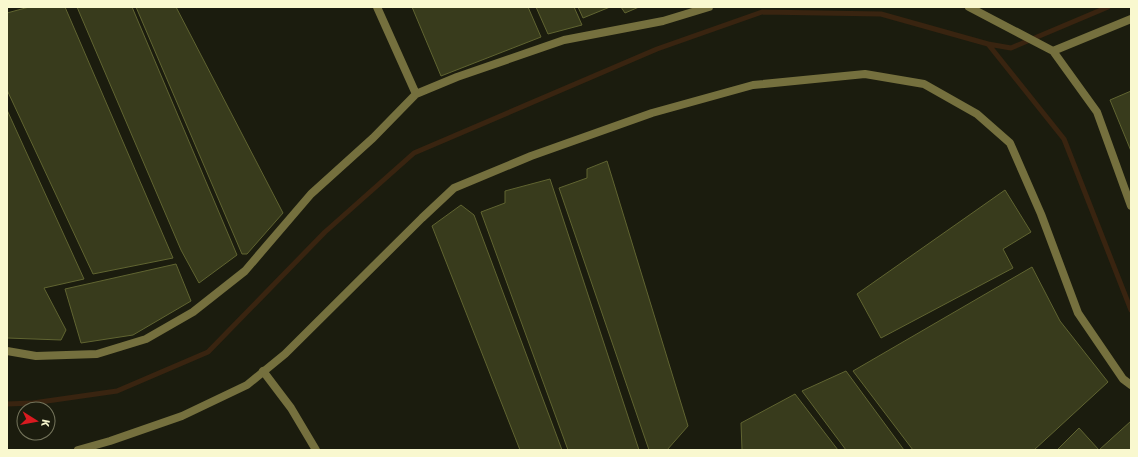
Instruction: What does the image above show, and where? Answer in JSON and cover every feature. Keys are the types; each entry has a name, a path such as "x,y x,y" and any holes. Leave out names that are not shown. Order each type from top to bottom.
{"street":[{"path":"377,7 416,94"},
{"path":"7,351 36,356 97,354 146,339 193,312 245,270 311,194 373,138 416,94 457,77 564,40 663,21 709,7"},
{"path":"969,7 1053,52 1097,112 1131,206"},
{"path":"1053,52 1131,19"},
{"path":"78,450 110,441 182,416 247,386 285,354 454,188 531,156 652,113 753,85 865,74 924,84 977,114 1010,143 1041,214 1078,313 1123,379 1131,385"},
{"path":"264,372 291,408 316,450"}],"building":[{"path":"29,7 65,7 173,258 93,274 7,90 7,13"},
{"path":"77,7 132,7 237,255 199,283 181,250"},
{"path":"136,7 176,7 283,213 247,254 242,254"},
{"path":"412,7 528,7 541,37 441,76"},
{"path":"536,7 574,7 582,25 548,34"},
{"path":"578,7 610,7 583,18"},
{"path":"621,7 639,7 625,13"},
{"path":"1131,91 1131,151 1110,100"},
{"path":"7,110 84,279 44,288 66,330 61,340 7,338"},
{"path":"607,161 688,426 667,450 649,450 559,188 587,178 587,169"},
{"path":"550,179 639,450 568,450 481,212 505,203 505,191"},
{"path":"1005,190 1031,232 1003,249 1013,268 881,338 857,294"},
{"path":"461,205 474,215 562,450 520,450 432,226"},
{"path":"176,264 191,301 133,335 81,343 65,289"},
{"path":"1032,267 1060,321 1108,382 1034,450 913,450 853,371"},
{"path":"846,371 904,450 846,450 802,391"},
{"path":"795,394 838,450 742,450 741,423"},
{"path":"1131,421 1131,450 1099,450"},
{"path":"1079,428 1099,450 1057,450"}],"waterway":[{"path":"988,44 1011,48 1108,7"},
{"path":"7,404 33,403 117,391 208,352 325,232 414,153 657,49 762,12 881,14 988,44 1064,139 1131,310"}]}
